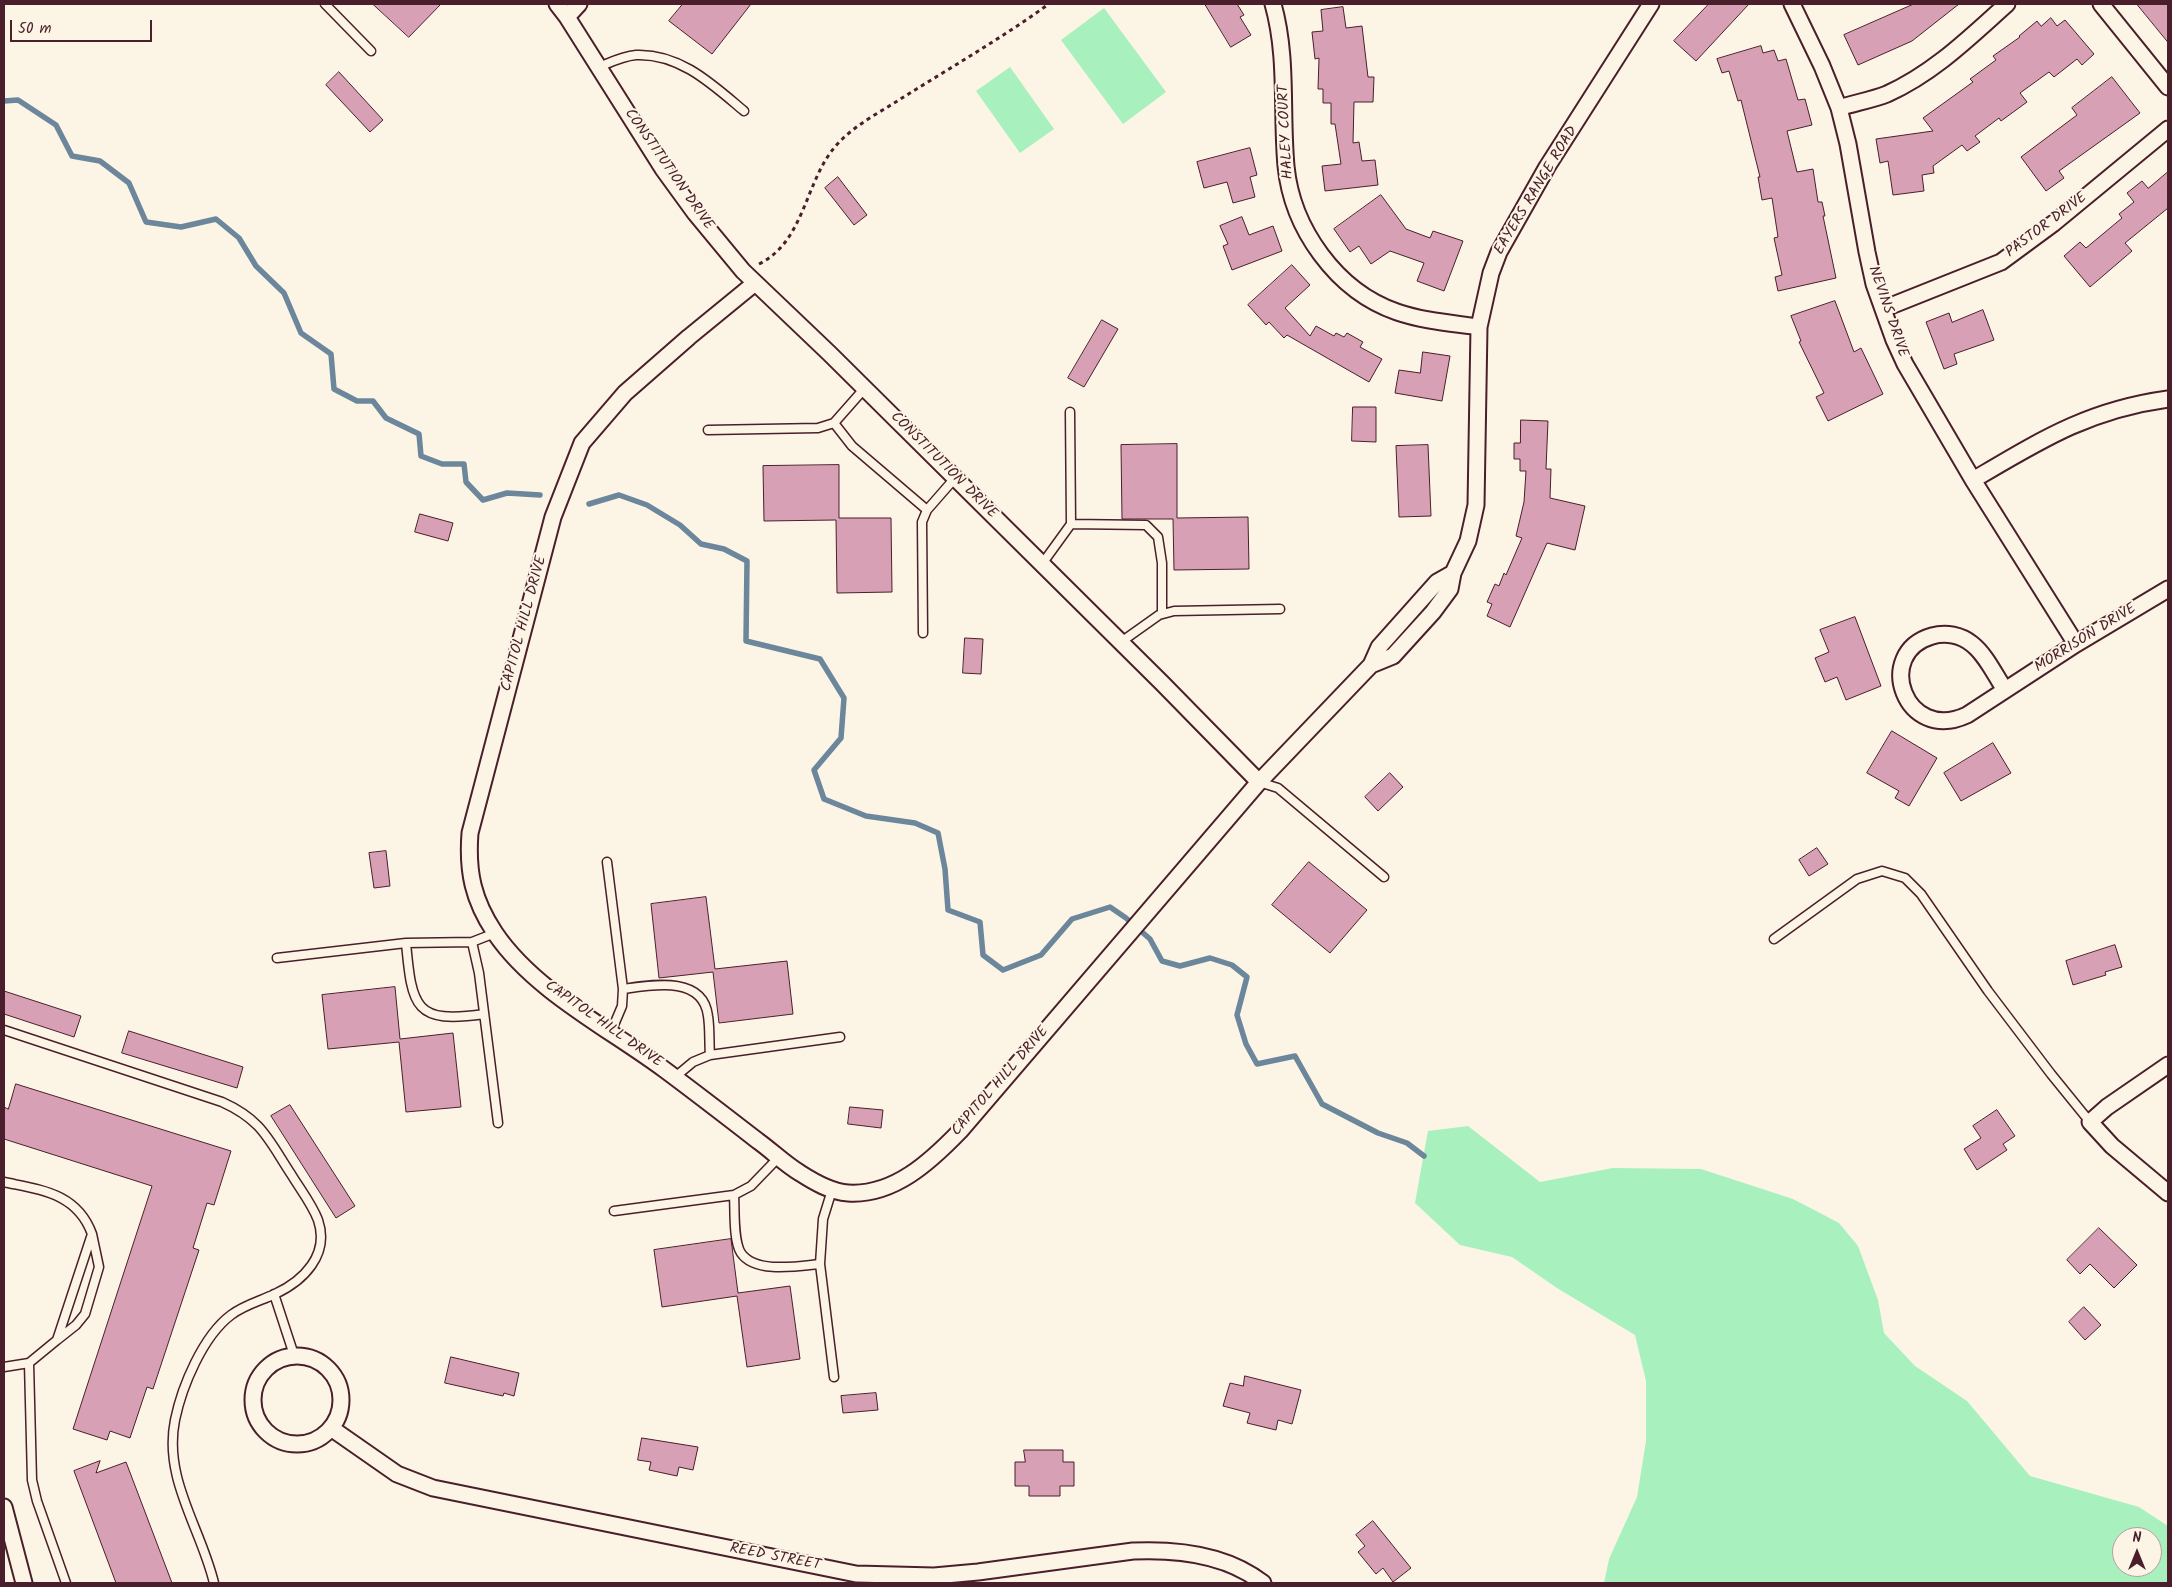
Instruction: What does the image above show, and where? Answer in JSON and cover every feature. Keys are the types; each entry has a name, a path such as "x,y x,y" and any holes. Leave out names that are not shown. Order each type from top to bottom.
{"street":[{"name":"CONSTITUTION DRIVE","path":"557,4 663,169 695,213 743,271 1121,642 1258,782"},
{"path":"567,18 580,4"},
{"name":"HALEY COURT","path":"1273,4 1282,50 1286,157 1290,189 1305,230 1316,248 1351,287 1372,301 1396,312 1430,320 1478,327"},
{"name":"EAYERS RANGE ROAD","path":"1258,782 1371,665 1393,656 1416,632 1450,589 1453,573 1468,541 1476,505 1478,327 1491,273 1507,236 1548,167 1651,4"},
{"name":"NEVINS DRIVE","path":"1792,4 1822,66 1839,108 1848,144 1867,252 1883,309 1905,364 1973,480 2076,644"},
{"path":"1839,108 1885,94 1915,80 1941,62 2007,4"},
{"path":"2101,4 2168,88"},
{"name":"PASTOR DRIVE","path":"1883,309 2000,262 2054,223 2168,130"},
{"name":"CAPITOL HILL DRIVE","path":"755,284 689,337 625,393 582,444 553,517 470,833 468,856 470,879 477,901 495,933 523,965 544,984 674,1077 799,1173 832,1190 848,1193 862,1192 901,1180 924,1166 960,1131 1258,782"},
{"path":"1973,480 2072,424 2126,406 2168,400"},
{"name":"MORRISON DRIVE","path":"2005,690 1978,650 1964,638 1955,635 1937,634 1919,641 1906,655 1902,664 1901,683 1908,701 1921,715 1939,721 1958,719 2005,690 2076,644 2168,589"},
{"path":"2168,1065 2090,1122 2112,1146 2168,1193"},
{"path":"294,1355 314,1359 323,1364 336,1379 341,1399 337,1419 331,1428 316,1440 307,1443 287,1443 270,1434 257,1420 252,1401 256,1382 268,1366 284,1357 294,1355"},
{"name":"REED STREET","path":"331,1428 397,1474 453,1493 856,1574 894,1580 978,1572 1098,1555 1155,1550 1199,1554 1220,1561 1263,1583"},
{"path":"4,1507 24,1583"}],"lane":[{"path":"324,4 371,51"},
{"path":"599,67 621,58 635,56 666,59 683,65 705,79 744,111"},
{"path":"708,430 818,428 834,423 864,389"},
{"path":"1042,564 1071,524 1070,412"},
{"path":"834,423 852,446 927,510"},
{"path":"923,634 922,522 927,510 955,478"},
{"path":"1071,524 1146,525 1158,537 1162,563 1162,614"},
{"path":"1121,642 1162,614 1174,611 1280,609"},
{"name":"CONSTITUTION DRIVE","path":"1258,782 1278,788 1384,877"},
{"path":"607,862 623,988 622,1006 611,1032"},
{"path":"1774,939 1857,879 1882,871 1905,878 1921,894 1988,991 2090,1122"},
{"path":"276,958 406,943 472,942 495,933"},
{"path":"472,942 479,973 498,1122"},
{"path":"406,943 408,973 415,998 421,1008 430,1014 444,1017 484,1014"},
{"path":"623,988 678,985 690,990 702,999 708,1014 710,1055"},
{"path":"4,1030 222,1102 242,1112 253,1119 263,1131 318,1221 318,1255 309,1270 299,1281 274,1294 250,1303 231,1315 218,1327 198,1355 175,1419 172,1440 176,1476 214,1583"},
{"path":"674,1077 693,1062 710,1055 840,1037"},
{"path":"614,1211 734,1195 751,1186 779,1157"},
{"path":"4,1182 44,1190 68,1202 83,1214 92,1234 99,1267 85,1314 76,1325 29,1363 4,1367"},
{"path":"832,1190 822,1219 820,1264 834,1378"},
{"path":"734,1195 740,1253 751,1261 770,1267 820,1264"},
{"path":"57,1340 92,1234"},
{"path":"274,1294 294,1355"},
{"path":"29,1363 32,1480 36,1501 66,1583"}],"path":[{"path":"743,271 771,258 788,237 822,167 834,148 853,130 938,75 1003,37 1046,6"}],"green space":[{"path":"1104,8 1166,92 1123,124 1061,40"},
{"path":"1010,67 1054,129 1020,153 976,91"},
{"path":"1468,1126 1540,1182 1613,1168 1701,1169 1793,1199 1839,1223 1858,1246 1878,1300 1884,1333 1915,1366 1967,1401 2030,1476 2139,1507 2168,1526 2168,1583 1604,1583 1609,1559 1637,1497 1646,1441 1646,1381 1635,1335 1557,1288 1512,1257 1460,1245 1415,1203 1428,1131"}],"building":[{"path":"373,4 441,4 409,37"},
{"path":"683,4 751,4 712,54 669,21"},
{"path":"1205,4 1237,4 1244,15 1240,17 1251,35 1231,47"},
{"path":"1709,4 1749,4 1696,61 1674,41"},
{"path":"1914,4 1959,4 1912,41 1858,65 1844,35"},
{"path":"2137,4 2168,4 2168,42"},
{"path":"1343,7 1346,28 1362,26 1368,77 1374,77 1373,102 1354,102 1353,143 1359,142 1362,161 1375,160 1378,185 1325,191 1322,166 1341,164 1335,124 1331,124 1331,103 1323,103 1323,89 1318,89 1319,58 1315,59 1312,32 1323,31 1321,10"},
{"path":"2051,18 2057,26 2065,20 2094,54 2082,65 2077,59 2054,77 2049,72 2020,93 2027,102 2001,121 1999,118 1975,136 1980,142 1967,151 1962,145 1933,166 1934,173 1922,175 1924,191 1893,195 1888,161 1880,163 1876,139 1933,131 1923,118 1973,82 1970,79 1996,60 1993,56 2020,37 2037,21 2041,26"},
{"path":"1761,46 1763,53 1774,50 1778,61 1786,59 1798,100 1805,99 1812,125 1787,131 1797,172 1813,169 1818,202 1822,202 1825,216 1823,216 1836,278 1778,291 1775,277 1782,275 1774,238 1778,237 1772,198 1762,200 1758,177 1760,177 1741,100 1738,101 1729,71 1722,73 1717,59"},
{"path":"339,72 383,120 370,132 326,85"},
{"path":"2112,77 2140,113 2059,171 2064,178 2046,191 2021,157 2077,115 2072,108"},
{"path":"1250,148 1257,175 1250,177 1255,197 1233,203 1227,182 1204,188 1197,162"},
{"path":"2168,172 2168,208 2125,243 2132,251 2090,287 2064,256 2080,242 2086,248 2122,218 2119,214 2134,202 2127,193 2142,181 2148,188"},
{"path":"838,177 867,215 854,225 825,188"},
{"path":"1381,195 1406,229 1430,238 1433,231 1463,241 1444,291 1417,281 1424,263 1390,251 1371,264 1359,246 1350,252 1334,229"},
{"path":"1242,217 1249,235 1273,226 1282,251 1232,270 1223,246 1228,244 1220,226"},
{"path":"1292,265 1310,285 1285,308 1310,336 1316,326 1334,336 1336,333 1344,337 1347,333 1363,342 1360,347 1382,359 1369,382 1287,335 1284,338 1269,322 1266,325 1248,305"},
{"path":"1835,301 1854,352 1861,348 1883,394 1828,421 1816,397 1824,393 1799,342 1801,341 1791,316"},
{"path":"1983,310 1994,340 1954,354 1957,364 1944,369 1926,322 1949,313 1952,322"},
{"path":"1102,320 1118,329 1084,387 1068,378"},
{"path":"1423,352 1450,356 1442,401 1395,393 1399,370 1420,373"},
{"path":"1353,407 1376,407 1376,442 1352,441"},
{"path":"1521,420 1548,421 1546,469 1551,469 1550,498 1585,506 1575,550 1547,543 1510,627 1487,616 1492,604 1487,602 1495,584 1499,586 1504,573 1506,575 1522,538 1516,536 1524,502 1526,471 1520,471 1520,459 1514,459 1514,443 1520,443"},
{"path":"1177,444 1177,518 1248,517 1249,569 1174,570 1173,519 1122,519 1121,445"},
{"path":"1428,445 1431,516 1399,517 1396,446"},
{"path":"839,465 839,518 891,518 892,592 837,593 836,520 764,521 763,466"},
{"path":"420,514 453,523 448,541 415,532"},
{"path":"1855,617 1881,686 1846,700 1837,677 1825,682 1815,658 1829,652 1820,630"},
{"path":"965,638 983,639 981,674 963,673"},
{"path":"1892,731 1937,758 1909,806 1895,798 1899,791 1867,773"},
{"path":"1993,743 2011,773 1961,801 1944,773"},
{"path":"1390,773 1403,787 1378,811 1365,797"},
{"path":"1817,848 1828,864 1809,876 1799,860"},
{"path":"386,851 390,886 374,888 369,853"},
{"path":"1309,862 1367,910 1330,953 1272,905"},
{"path":"706,897 715,969 787,961 793,1014 719,1023 713,972 659,978 651,904"},
{"path":"2115,945 2122,967 2105,972 2106,975 2073,985 2066,961"},
{"path":"395,987 400,1039 453,1033 461,1107 406,1112 399,1042 328,1049 322,995"},
{"path":"4,991 81,1016 74,1037 4,1014"},
{"path":"129,1031 243,1067 237,1088 122,1053"},
{"path":"16,1084 231,1151 214,1205 207,1203 193,1248 199,1250 153,1389 147,1387 130,1438 110,1431 107,1440 73,1429 152,1186 4,1139 4,1107 8,1109"},
{"path":"290,1105 355,1206 336,1218 271,1116"},
{"path":"850,1107 883,1110 881,1128 848,1124"},
{"path":"1997,1110 2015,1136 2003,1144 2007,1150 1977,1170 1964,1149 1981,1138 1973,1126"},
{"path":"2099,1228 2137,1265 2114,1288 2090,1264 2080,1274 2067,1260"},
{"path":"731,1239 738,1293 790,1286 800,1359 747,1367 737,1296 662,1307 654,1250"},
{"path":"2084,1307 2101,1325 2085,1340 2069,1322"},
{"path":"451,1357 519,1373 514,1396 504,1393 503,1396 445,1383"},
{"path":"1245,1376 1301,1390 1292,1424 1278,1420 1276,1430 1247,1423 1250,1413 1223,1406 1230,1383 1243,1386"},
{"path":"876,1393 878,1410 843,1413 841,1396"},
{"path":"642,1438 698,1447 693,1470 679,1467 677,1476 649,1470 651,1462 638,1460"},
{"path":"1024,1450 1063,1450 1063,1462 1074,1462 1074,1486 1060,1486 1060,1496 1029,1496 1029,1486 1015,1486 1015,1462 1025,1462"},
{"path":"100,1461 96,1473 126,1462 172,1583 116,1583 74,1471"},
{"path":"1373,1521 1411,1568 1393,1582 1383,1568 1376,1574 1358,1552 1365,1546 1356,1535"}],"waterway":[{"path":"4,101 18,100 56,125 72,156 100,161 129,183 146,222 181,227 216,219 239,238 256,266 284,293 301,333 331,354 334,389 357,401 373,401 386,418 419,434 421,456 442,464 464,464 466,482 483,500 507,493 540,495"},
{"path":"589,504 619,495 647,505 680,525 701,544 724,549 747,561 746,641 820,659 844,698 841,738 814,770 824,799 866,816 915,823 938,833 945,869 948,910 980,922 983,955 1003,970 1041,955 1072,919 1110,907 1150,939 1162,961 1180,966 1210,958 1232,965 1247,977 1237,1015 1246,1044 1257,1064 1295,1056 1322,1104 1378,1133 1407,1143 1424,1156"}]}
